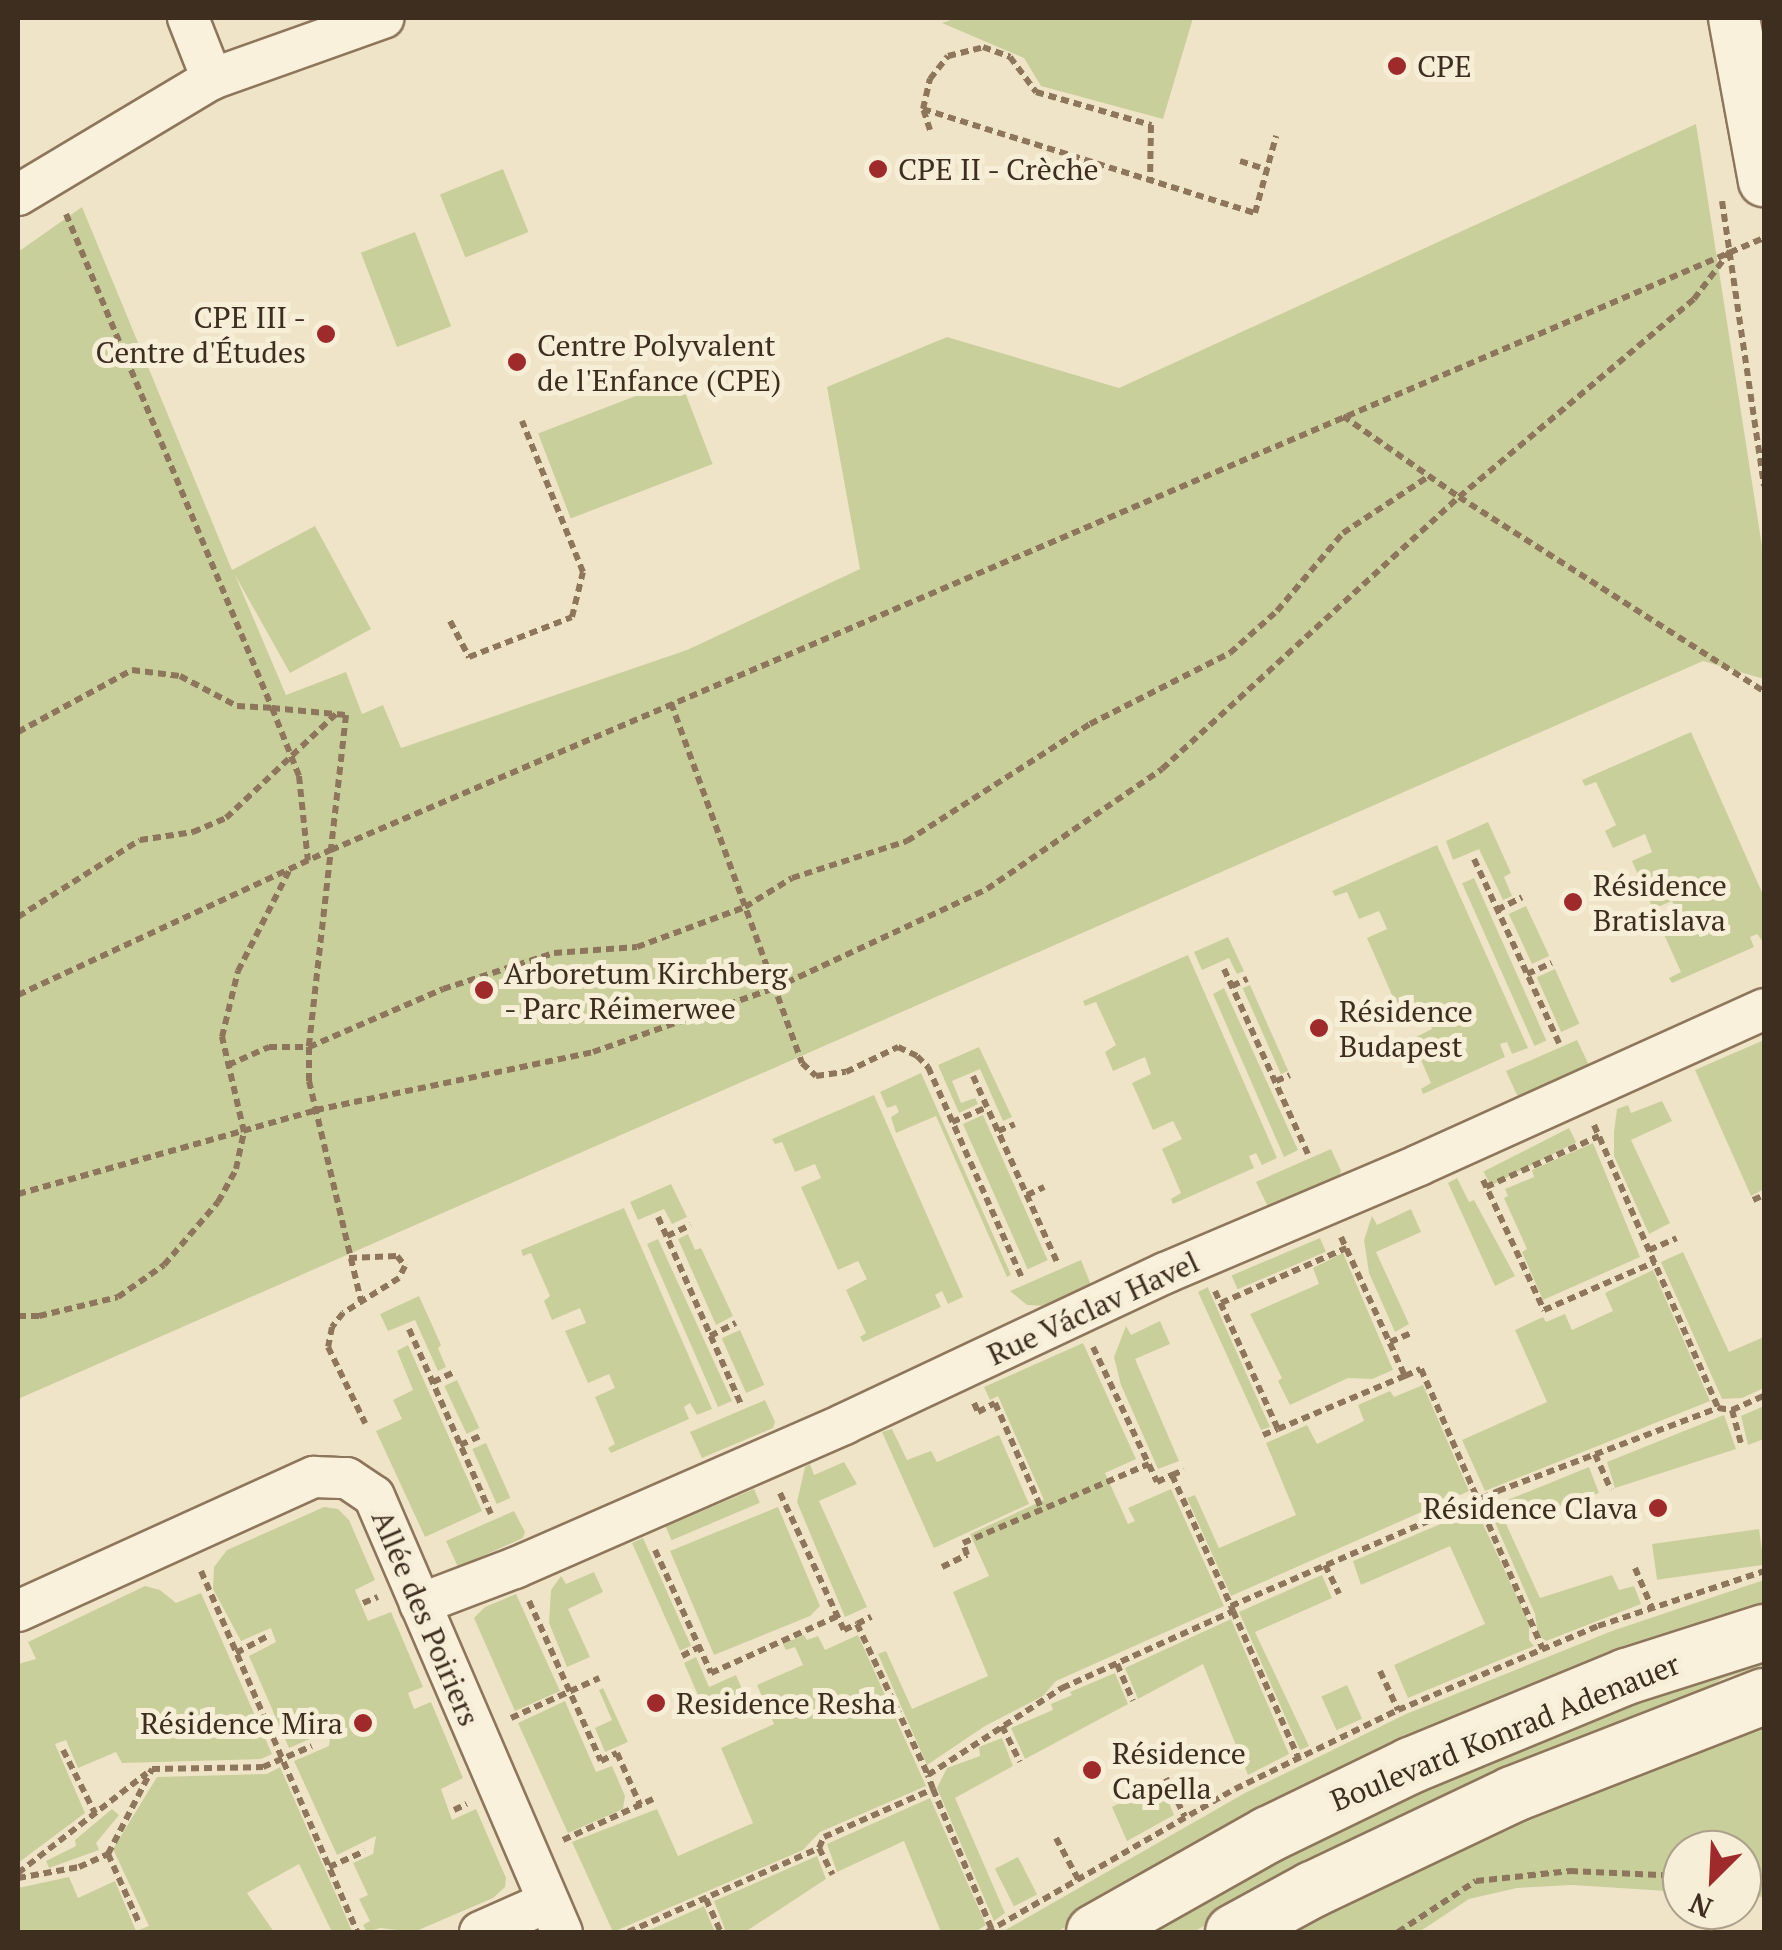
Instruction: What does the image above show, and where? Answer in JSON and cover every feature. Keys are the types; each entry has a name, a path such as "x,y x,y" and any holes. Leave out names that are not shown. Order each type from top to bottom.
{"main road":[{"name":"Boulevard Konrad Adenauer","path":"1094,1932 1268,1834 1410,1765 1626,1676 1764,1632"},
{"name":"Boulevard Konrad Adenauer","path":"1233,1932 1312,1889 1512,1794 1764,1696"}],"street":[{"path":"188,18 212,79"},
{"path":"18,195 212,79 383,18"},
{"path":"1734,18 1764,181"},
{"name":"Rue Václav Havel","path":"420,1604 515,1568 764,1459 1200,1258 1466,1144 1764,1009"},
{"name":"Allée des Poiriers","path":"18,1610 314,1477 346,1478 374,1496 555,1917"},
{"path":"480,1932 555,1917"}],"path":[{"path":"930,130 923,109 930,78 948,56 983,47 1010,57 1036,92 1151,125 1150,180"},
{"path":"923,109 1255,214 1276,136"},
{"path":"1240,161 1268,170"},
{"path":"66,213 300,776 308,861"},
{"path":"18,995 331,850 1764,238"},
{"path":"1730,251 1764,486"},
{"path":"18,1194 316,1110 593,1052 775,988 988,889 1162,769 1459,497 1694,300 1730,251"},
{"path":"1342,415 1459,497 1764,691"},
{"path":"450,621 469,657 572,617 584,572 522,421"},
{"path":"228,1065 270,1047 309,1047 443,989 554,953 637,946 745,907 792,878 907,840 1090,724 1230,653 1277,611 1343,533 1429,476"},
{"path":"18,732 132,670 180,676 236,706 346,714 309,1047 316,1110 361,1301"},
{"path":"671,703 802,1063 816,1076 846,1072 898,1047 918,1056 928,1067 1023,1280"},
{"path":"18,917 140,840 193,832 226,818 337,714"},
{"path":"1474,860 1558,1043"},
{"path":"18,1316 40,1316 118,1297 164,1265 218,1202 236,1170 244,1132 222,1037 238,971 290,870"},
{"path":"1497,910 1522,898"},
{"path":"1527,974 1552,963"},
{"path":"1224,969 1308,1154"},
{"path":"1232,986 1247,979"},
{"path":"1276,1081 1290,1075"},
{"path":"973,1076 1058,1264"},
{"path":"1580,1092 1718,1408"},
{"path":"952,1122 986,1107"},
{"path":"998,1131 1014,1124"},
{"path":"1486,1187 1599,1136"},
{"path":"1466,1144 1544,1310 1655,1262"},
{"path":"1027,1195 1044,1187"},
{"path":"1752,1200 1764,1195"},
{"path":"1326,1204 1404,1376"},
{"path":"658,1217 740,1404"},
{"path":"667,1236 690,1225"},
{"path":"1649,1250 1677,1238"},
{"path":"1220,1303 1346,1248"},
{"path":"349,1258 397,1256 405,1266 399,1278 361,1301 332,1327 328,1346 365,1423"},
{"path":"1200,1258 1278,1429"},
{"path":"1078,1314 1156,1482 1184,1470"},
{"path":"710,1336 736,1323"},
{"path":"409,1329 490,1514"},
{"path":"1390,1342 1412,1332"},
{"path":"1263,1435 1420,1369 1543,1650"},
{"path":"960,1370 978,1412 995,1403 1041,1508"},
{"path":"433,1382 454,1372"},
{"path":"928,1775 1062,1688 1325,1565 1479,1499 1718,1408 1732,1410 1764,1396"},
{"path":"1732,1410 1742,1447"},
{"path":"460,1444 482,1435"},
{"path":"1596,1454 1611,1490"},
{"path":"764,1459 844,1630 871,1617"},
{"path":"942,1567 968,1555 962,1543 1148,1464"},
{"path":"1172,1476 1299,1759"},
{"path":"639,1514 711,1673 838,1616"},
{"path":"185,1536 357,1932"},
{"path":"1325,1565 1339,1594"},
{"path":"515,1568 601,1761 617,1753 640,1805"},
{"path":"1636,1568 1652,1609"},
{"path":"857,1624 928,1775 992,1930"},
{"path":"236,1653 270,1636"},
{"path":"682,1656 699,1647"},
{"path":"1116,1664 1133,1702"},
{"path":"1380,1671 1398,1710"},
{"path":"511,1718 599,1678"},
{"path":"1002,1726 1020,1762"},
{"path":"18,1875 152,1769 263,1767 312,1746"},
{"path":"63,1750 95,1814"},
{"path":"18,1875 79,1867 108,1854 152,1769"},
{"path":"1166,1778 1185,1818"},
{"path":"628,1932 819,1848 824,1838 932,1789"},
{"path":"563,1840 653,1800"},
{"path":"1056,1838 1078,1879"},
{"path":"819,1848 833,1875"},
{"path":"329,1868 365,1851"},
{"path":"108,1854 140,1924"},
{"path":"1398,1932 1476,1882 1570,1870 1662,1875"},
{"path":"706,1898 721,1932"}],"green space":[{"path":"957,18 1193,18 1163,119 1041,86 1024,58 942,23"},
{"name":"Arboretum Kirchberg - Parc Réimerwee","path":"1696,124 1764,559 1764,679 1703,661 18,1399 18,252 82,207 232,570 315,526 371,629 290,673 235,575 286,695 346,672 362,714 383,705 401,748 687,650 860,569 827,387 947,337 1119,388"},
{"path":"503,169 528,232 465,258 440,194"},
{"path":"415,232 451,326 397,347 361,253"},
{"path":"680,379 713,464 571,518 538,433"},
{"path":"1691,732 1764,897 1764,943 1757,934 1750,937 1754,947 1672,983 1669,978 1681,972 1661,928 1680,918 1672,901 1653,909 1632,861 1652,852 1645,834 1613,848 1605,831 1616,825 1596,782 1585,786 1582,780"},
{"path":"1488,822 1511,873 1504,877 1512,896 1503,900 1479,849 1453,860 1446,841"},
{"path":"1437,845 1528,1048 1512,1054 1507,1042 1500,1044 1505,1057 1423,1094 1421,1089 1431,1083 1412,1039 1432,1029 1424,1012 1403,1020 1367,938 1387,929 1379,911 1359,919 1347,892 1335,896 1332,891"},
{"path":"1474,878 1546,1041 1535,1046 1462,883"},
{"path":"1526,906 1549,956 1532,964 1509,914"},
{"path":"1228,937 1244,971 1237,974 1229,958 1202,970 1194,952"},
{"path":"1188,955 1277,1158 1262,1165 1256,1153 1249,1156 1254,1168 1173,1204 1171,1199 1181,1193 1162,1149 1182,1139 1173,1121 1153,1130 1132,1083 1151,1074 1145,1057 1113,1071 1105,1052 1116,1045 1096,1002 1085,1006 1083,1001"},
{"path":"1555,969 1579,1024 1561,1032 1537,977"},
{"path":"1250,985 1288,1071 1281,1074 1243,988"},
{"path":"1224,988 1298,1150 1284,1157 1213,994"},
{"path":"1577,1040 1588,1063 1586,1068 1517,1095 1506,1071"},
{"path":"1764,1040 1764,1189 1751,1196 1695,1070"},
{"path":"979,1047 1012,1117 1003,1121 980,1069 952,1081 961,1103 975,1098 978,1104 959,1113 938,1065"},
{"path":"921,1073 1011,1275 1007,1277 936,1116 896,1133 891,1117 899,1112 896,1105 887,1108 880,1092"},
{"path":"874,1095 963,1297 948,1304 942,1291 935,1295 941,1307 863,1342 860,1337 866,1333 846,1290 867,1279 858,1261 838,1270 801,1187 821,1178 815,1164 795,1172 782,1142 775,1144 772,1139"},
{"path":"1662,1101 1672,1121 1631,1140 1670,1223 1649,1234 1614,1156 1614,1132 1617,1109 1628,1105 1631,1113"},
{"path":"983,1115 1048,1260 1028,1269 963,1124"},
{"path":"1569,1128 1576,1142 1491,1186 1483,1172"},
{"path":"1593,1143 1640,1257 1543,1300 1522,1252 1527,1249 1504,1198 1508,1196 1505,1189 1534,1177 1532,1170"},
{"path":"1331,1149 1341,1171 1339,1177 1268,1207 1256,1182"},
{"path":"1457,1178 1469,1202 1474,1200 1515,1276 1495,1286 1448,1183"},
{"path":"671,1184 687,1217 672,1224 664,1209 638,1220 630,1202"},
{"path":"624,1208 712,1409 697,1415 690,1403 684,1407 689,1419 611,1453 608,1448 615,1444 595,1397 615,1388 609,1374 588,1383 565,1331 586,1323 580,1308 552,1320 544,1301 550,1296 531,1253 523,1256 521,1250"},
{"path":"1411,1209 1421,1232 1376,1252 1409,1324 1395,1332 1369,1273 1364,1240 1372,1216 1377,1225"},
{"path":"688,1234 695,1250 701,1248 733,1316 716,1325 678,1239"},
{"path":"1320,1238 1326,1252 1237,1289 1232,1276"},
{"path":"658,1239 732,1401 718,1407 647,1244"},
{"path":"1683,1252 1729,1352 1764,1337 1764,1388 1742,1398 1722,1399 1661,1262"},
{"path":"1343,1253 1393,1370 1372,1379 1348,1378 1290,1405 1278,1381 1282,1378 1250,1314 1319,1284 1313,1268"},
{"path":"1081,1260 1091,1285 1049,1306 1027,1305 1010,1291"},
{"path":"1653,1270 1710,1401 1485,1491 1462,1440 1547,1402 1515,1330 1543,1317 1546,1322 1565,1314 1572,1330 1613,1311 1605,1293"},
{"path":"1208,1287 1270,1427 1261,1430 1198,1292"},
{"path":"419,1296 441,1345 438,1348 446,1367 438,1371 415,1320 388,1331 380,1314"},
{"path":"1160,1321 1170,1344 1135,1359 1179,1461 1158,1469 1121,1385 1114,1357 1126,1326 1131,1335"},
{"path":"740,1330 764,1385 746,1393 722,1338"},
{"path":"1083,1343 1136,1459 1105,1473 1128,1524 1135,1521 1128,1508 1171,1489 1224,1606 1056,1681 1043,1696 985,1726 927,1765 878,1654 886,1651 912,1709 988,1676 953,1592 989,1576 970,1534 1044,1500 998,1396 990,1400 984,1387"},
{"path":"408,1345 482,1511 425,1537 376,1431 402,1419 393,1400 413,1390 397,1351"},
{"path":"457,1380 479,1428 467,1434 444,1386"},
{"path":"1423,1385 1469,1491 1231,1596 1187,1498 1195,1495 1219,1548 1296,1515 1266,1443 1307,1425 1317,1444 1364,1421 1358,1405 1390,1391 1394,1397"},
{"path":"765,1400 775,1422 773,1428 702,1458 690,1432"},
{"path":"1764,1406 1764,1439 1748,1445 1741,1416"},
{"path":"1724,1415 1736,1449 1615,1488 1607,1462"},
{"path":"892,1429 907,1460 931,1451 937,1462 999,1435 1029,1504 934,1548 882,1432"},
{"path":"486,1443 510,1498 497,1504 472,1449"},
{"path":"844,1462 857,1484 819,1501 867,1607 845,1617 797,1502 805,1467 810,1464 814,1475"},
{"path":"1589,1467 1599,1493 1506,1524 1540,1598 1612,1575 1619,1590 1634,1586 1641,1604 1546,1641 1538,1635 1535,1614 1493,1518 1493,1506"},
{"path":"754,1489 760,1503 671,1540 666,1527"},
{"name":"Résidence Mira","path":"324,1507 338,1509 349,1520 375,1580 355,1590 368,1621 391,1612 423,1687 408,1693 414,1709 431,1702 463,1778 441,1789 452,1820 476,1809 506,1878 505,1887 493,1898 414,1932 380,1928 367,1932 363,1925 370,1921 359,1899 368,1895 353,1863 373,1854 376,1836 337,1855 294,1761 329,1746 331,1730 289,1748 249,1656 276,1642 271,1628 241,1641 213,1589 214,1567 227,1550"},
{"path":"778,1507 820,1606 810,1616 714,1655 670,1551"},
{"path":"1476,1509 1529,1623 1529,1640 1534,1646 1408,1698 1394,1665 1485,1624 1450,1546 1361,1585 1353,1561"},
{"path":"514,1511 525,1532 523,1538 458,1567 446,1541"},
{"path":"1759,1529 1764,1565 1657,1580 1652,1544"},
{"path":"643,1538 691,1646 680,1651 632,1543"},
{"path":"594,1572 603,1592 568,1609 590,1657 567,1667 549,1623 551,1590 561,1576 566,1584"},
{"path":"1322,1575 1332,1598 1255,1632 1309,1746 1300,1750 1239,1612"},
{"path":"1764,1580 1764,1609 1111,1899 1057,1932 1002,1932 1245,1793 1406,1714 1612,1631"},
{"path":"145,1586 160,1590 176,1603 201,1593 272,1754 261,1759 122,1763 116,1752 78,1768 66,1740 55,1744 85,1813 18,1863 18,1664 36,1659 28,1642"},
{"path":"516,1594 560,1691 515,1711 474,1618 485,1607"},
{"path":"1231,1619 1289,1754 1248,1775 1203,1664 1138,1699 1125,1668"},
{"path":"804,1635 807,1640 818,1636 825,1650 858,1635 926,1786 820,1832 803,1850 613,1932 572,1842 657,1809 678,1856 753,1823 721,1748 774,1724 757,1685 803,1665 795,1647 786,1650 783,1644"},
{"path":"1764,1651 1764,1665 1722,1679 1683,1702 1281,1884 1193,1932 1132,1932 1438,1774"},
{"path":"696,1657 709,1687 736,1675 747,1701 708,1718 684,1663"},
{"path":"1115,1673 1128,1704 1025,1759 1011,1728 1053,1710 1051,1704 1072,1695 1070,1692"},
{"path":"1347,1685 1362,1719 1336,1730 1321,1696"},
{"path":"603,1688 628,1742 605,1752 595,1728 612,1720 599,1690"},
{"path":"565,1701 596,1772 612,1766 625,1796 623,1809 568,1833 518,1723"},
{"path":"1764,1721 1764,1897 1762,1830 1662,1830 1662,1891 1572,1885 1517,1888 1469,1899 1419,1932 1271,1932 1523,1811"},
{"path":"1002,1738 1013,1766 955,1798 1005,1913 994,1921 937,1788 947,1768 980,1756 979,1747"},
{"path":"280,1767 352,1931 332,1932 299,1864 247,1893 274,1932 18,1932 18,1888 69,1877 78,1898 115,1881 136,1931 149,1926 113,1849 157,1777 267,1774"},
{"path":"1165,1793 1174,1815 1127,1841 1112,1807 1135,1795 1141,1804"},
{"path":"930,1798 986,1925 975,1932 941,1932 904,1841 837,1872 827,1844"},
{"path":"112,1809 119,1815 96,1843 99,1850 49,1868 46,1861 76,1846 75,1840"},
{"path":"817,1856 826,1879 745,1932 726,1932 714,1901"},
{"path":"1018,1857 1037,1894 1014,1906 995,1869"},
{"path":"704,1906 715,1932 645,1932"}],"place":[{"name":"CPE","path":"1397,66"},
{"name":"CPE II - Crèche","path":"878,169"},
{"name":"CPE III - Centre d'Études","path":"326,334"},
{"name":"Centre Polyvalent de l'Enfance (CPE)","path":"517,362"},
{"name":"Résidence Bratislava","path":"1573,902"},
{"name":"Arboretum Kirchberg - Parc Réimerwee","path":"484,990"},
{"name":"Résidence Budapest","path":"1319,1028"},
{"name":"Résidence Clava","path":"1658,1508"},
{"name":"Residence Resha","path":"656,1703"},
{"name":"Résidence Mira","path":"363,1723"},
{"name":"Résidence Capella","path":"1092,1770"}]}
